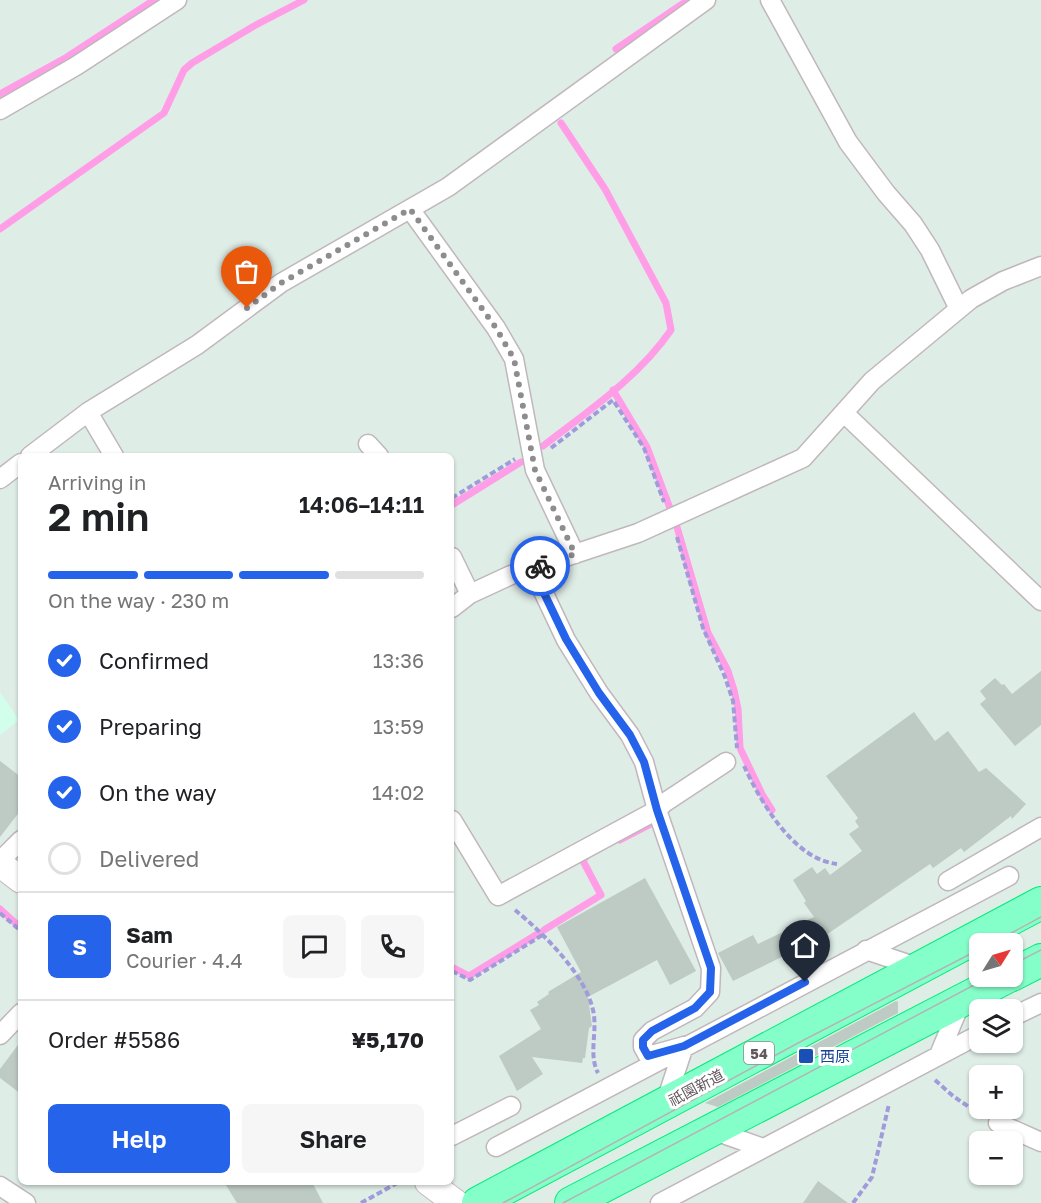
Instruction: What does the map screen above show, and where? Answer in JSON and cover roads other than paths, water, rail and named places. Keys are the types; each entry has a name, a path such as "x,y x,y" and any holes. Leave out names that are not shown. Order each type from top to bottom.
{"highway":[{"name":"祇園新道","path":"478,1203 917,967 1041,903"},
{"path":"1023,970 1041,960"},
{"path":"571,1203 989,987"}],"main road":[{"path":"0,862 18,877"},
{"path":"432,1185 456,1203"}],"street":[{"path":"0,110 76,66 177,0"},
{"path":"34,453 88,412 197,345 281,283 448,187 706,0"},
{"path":"770,0 848,142 886,194 913,224 930,250 959,309"},
{"path":"410,209 496,328 514,359 535,470 575,554"},
{"path":"454,606 470,594 511,575 638,533 803,458 872,381 971,299 1003,281 1041,266"},
{"path":"88,412 112,453"},
{"path":"844,413 1041,601"},
{"path":"0,479 18,465"},
{"path":"454,561 470,594"},
{"path":"532,568 566,639 599,693 630,735 644,762 657,810 711,968 710,992 695,1008 652,1031 643,1040 643,1047 648,1056 684,1046"},
{"path":"454,822 498,896 657,810 664,802 735,758"},
{"path":"948,881 1041,827"},
{"path":"0,862 18,843"},
{"path":"496,1146 1009,876"},
{"path":"866,950 917,967"},
{"path":"939,1055 962,1001"},
{"path":"1023,1011 1041,1002"},
{"path":"0,1035 18,1016"},
{"path":"660,1203 969,1040"},
{"path":"665,1104 684,1046"},
{"path":"454,1135 511,1106"},
{"path":"999,1123 1041,1143"},
{"path":"712,1130 763,1149"},
{"path":"0,1186 26,1203"}],"waterway":[{"path":"0,94 67,57 154,0"},
{"path":"0,229 164,113 184,70 192,63 254,26 304,0"},
{"path":"616,49 688,0"},
{"path":"543,446 628,378 644,363 671,330 666,303 605,189 561,123"},
{"path":"613,390 647,447 671,511"},
{"path":"454,504 521,462"},
{"path":"677,527 708,633 728,671 734,690 738,709 740,748 772,810"},
{"path":"620,840 653,823"},
{"path":"544,930 601,895 582,859 586,857"},
{"path":"0,909 18,925"},
{"path":"454,968 469,976 539,933"}],"tram line":[{"path":"1011,933 1041,917"},
{"path":"1023,959 1041,950"},
{"path":"503,1203 798,1043 969,955"},
{"path":"563,1203 970,987"}],"place":[{"name":"西原","path":"806,1056"}]}
